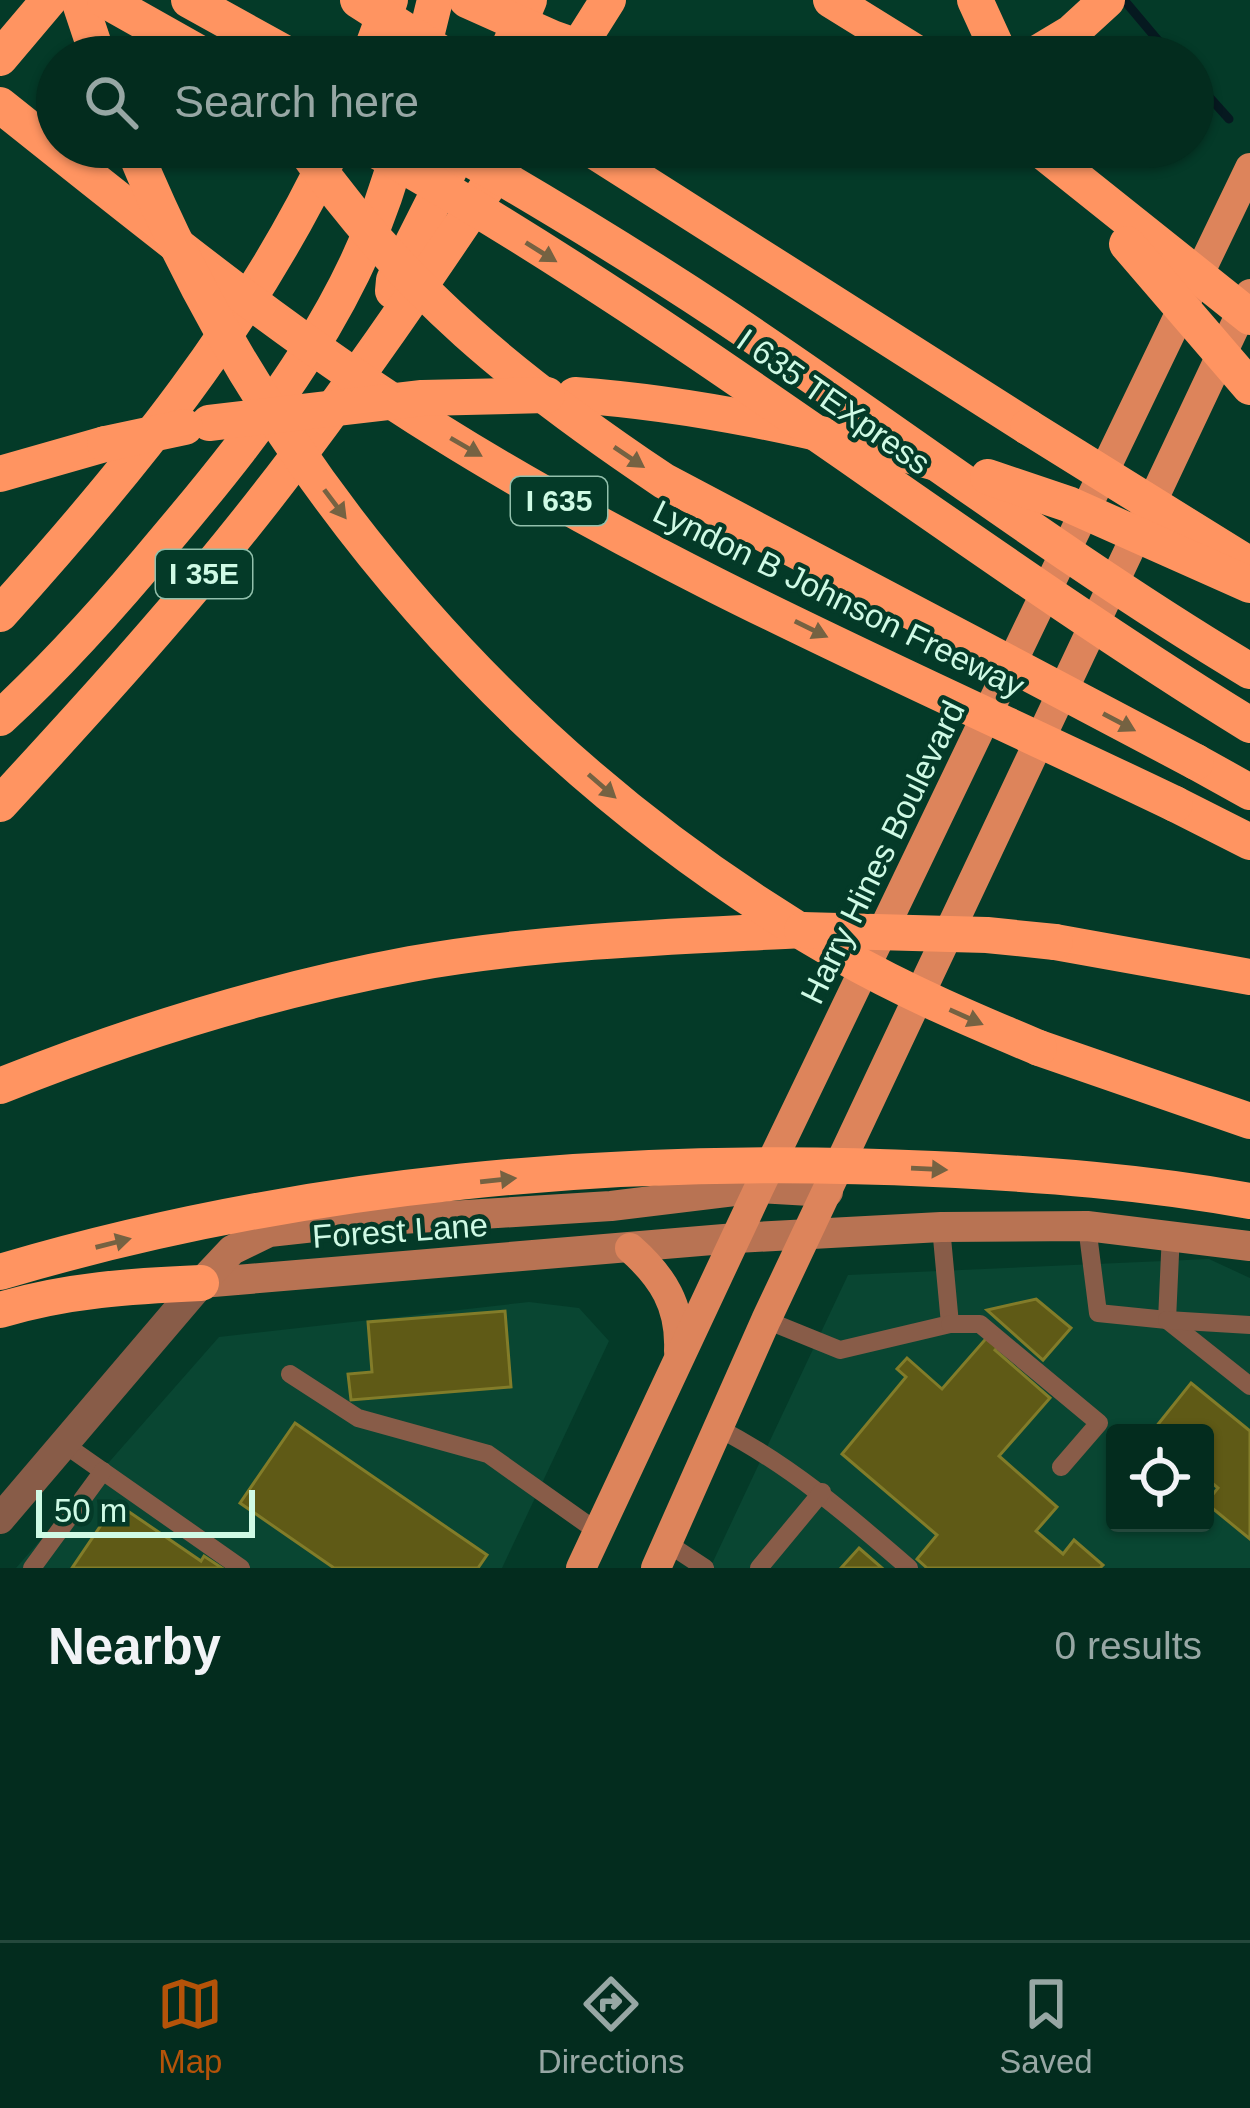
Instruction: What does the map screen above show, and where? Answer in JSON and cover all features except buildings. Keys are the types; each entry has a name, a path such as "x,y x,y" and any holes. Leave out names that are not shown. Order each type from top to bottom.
{"highway":[{"path":"0,58 49,0"},
{"path":"79,0 91,36"},
{"path":"105,0 169,36"},
{"path":"189,0 254,36"},
{"path":"218,0 236,36"},
{"path":"358,0 414,36"},
{"path":"377,36 390,0"},
{"path":"426,36 435,0"},
{"path":"467,0 548,36"},
{"path":"514,36 530,0"},
{"path":"585,36 608,0"},
{"path":"831,0 889,36"},
{"path":"975,0 991,36"},
{"path":"1066,36 1107,0"},
{"name":"Lyndon B Johnson Freeway","path":"0,104 36,132"},
{"name":"Lyndon B Johnson Freeway","path":"82,168 271,316 439,431 681,565 1250,842"},
{"path":"142,168 190,274 232,351 319,483 394,579 476,671 546,738 698,863 845,957 1039,1048 1250,1120"},
{"path":"319,168 375,241 430,300 527,386 583,427 664,481 1250,792"},
{"path":"0,614 208,366 293,231 323,168"},
{"path":"0,718 102,616 200,499 292,377 359,258 391,168"},
{"name":"I 635 TEXpress","path":"403,168 696,352 1004,566 1250,725"},
{"path":"391,331 394,280 450,168"},
{"name":"I 635 TEXpress","path":"485,168 720,313 1024,523 1250,671"},
{"name":"I 35E","path":"0,804 218,557 391,331 500,168"},
{"path":"621,168 1250,566"},
{"path":"1063,168 1250,317"},
{"path":"1071,168 1127,244 1250,387"},
{"path":"0,475 105,444 297,410 422,398 575,395 655,401 731,413 988,477 1068,504 1250,585"},
{"path":"0,1086 74,1056 254,1001 412,964 576,945 802,930 964,934 1055,942 1250,977"},
{"path":"0,1271 166,1230 331,1198 595,1171 887,1167 1043,1174 1250,1201"},
{"path":"0,1310 47,1296 114,1286 201,1283"}],"main road":[{"name":"Harry Hines Boulevard","path":"581,1568 1250,168"},
{"path":"662,1556 766,1320 1250,294"},
{"name":"Forest Lane","path":"201,1283 232,1250 268,1232 610,1206 759,1188 828,1192"},
{"name":"Forest Lane","path":"201,1283 736,1238 941,1227 1088,1226 1250,1246"},
{"path":"630,1248 668,1289 680,1322 679,1360"}],"street":[{"path":"0,1519 201,1283"}],"lane":[{"path":"1088,1226 1098,1313 1250,1325"},
{"path":"941,1227 950,1324"},
{"path":"1167,1320 1171,1233"},
{"path":"766,1320 840,1350 950,1324 980,1324 1099,1423 1061,1467"},
{"path":"1167,1320 1250,1386"},
{"path":"290,1374 358,1418 488,1454 598,1532"},
{"path":"718,1428 822,1492 909,1568"},
{"path":"64,1444 242,1568"},
{"path":"32,1568 103,1471"},
{"path":"759,1568 822,1492"},
{"path":"662,1556 704,1568"}],"shaded area":[{"path":"1209,1259 1250,1278 1250,1568 710,1568 848,1275"},
{"path":"529,1302 579,1308 609,1341 502,1568 16,1568 219,1337"}],"waterway":[{"path":"1124,0 1154,36"},
{"path":"1214,102 1229,119"}]}
